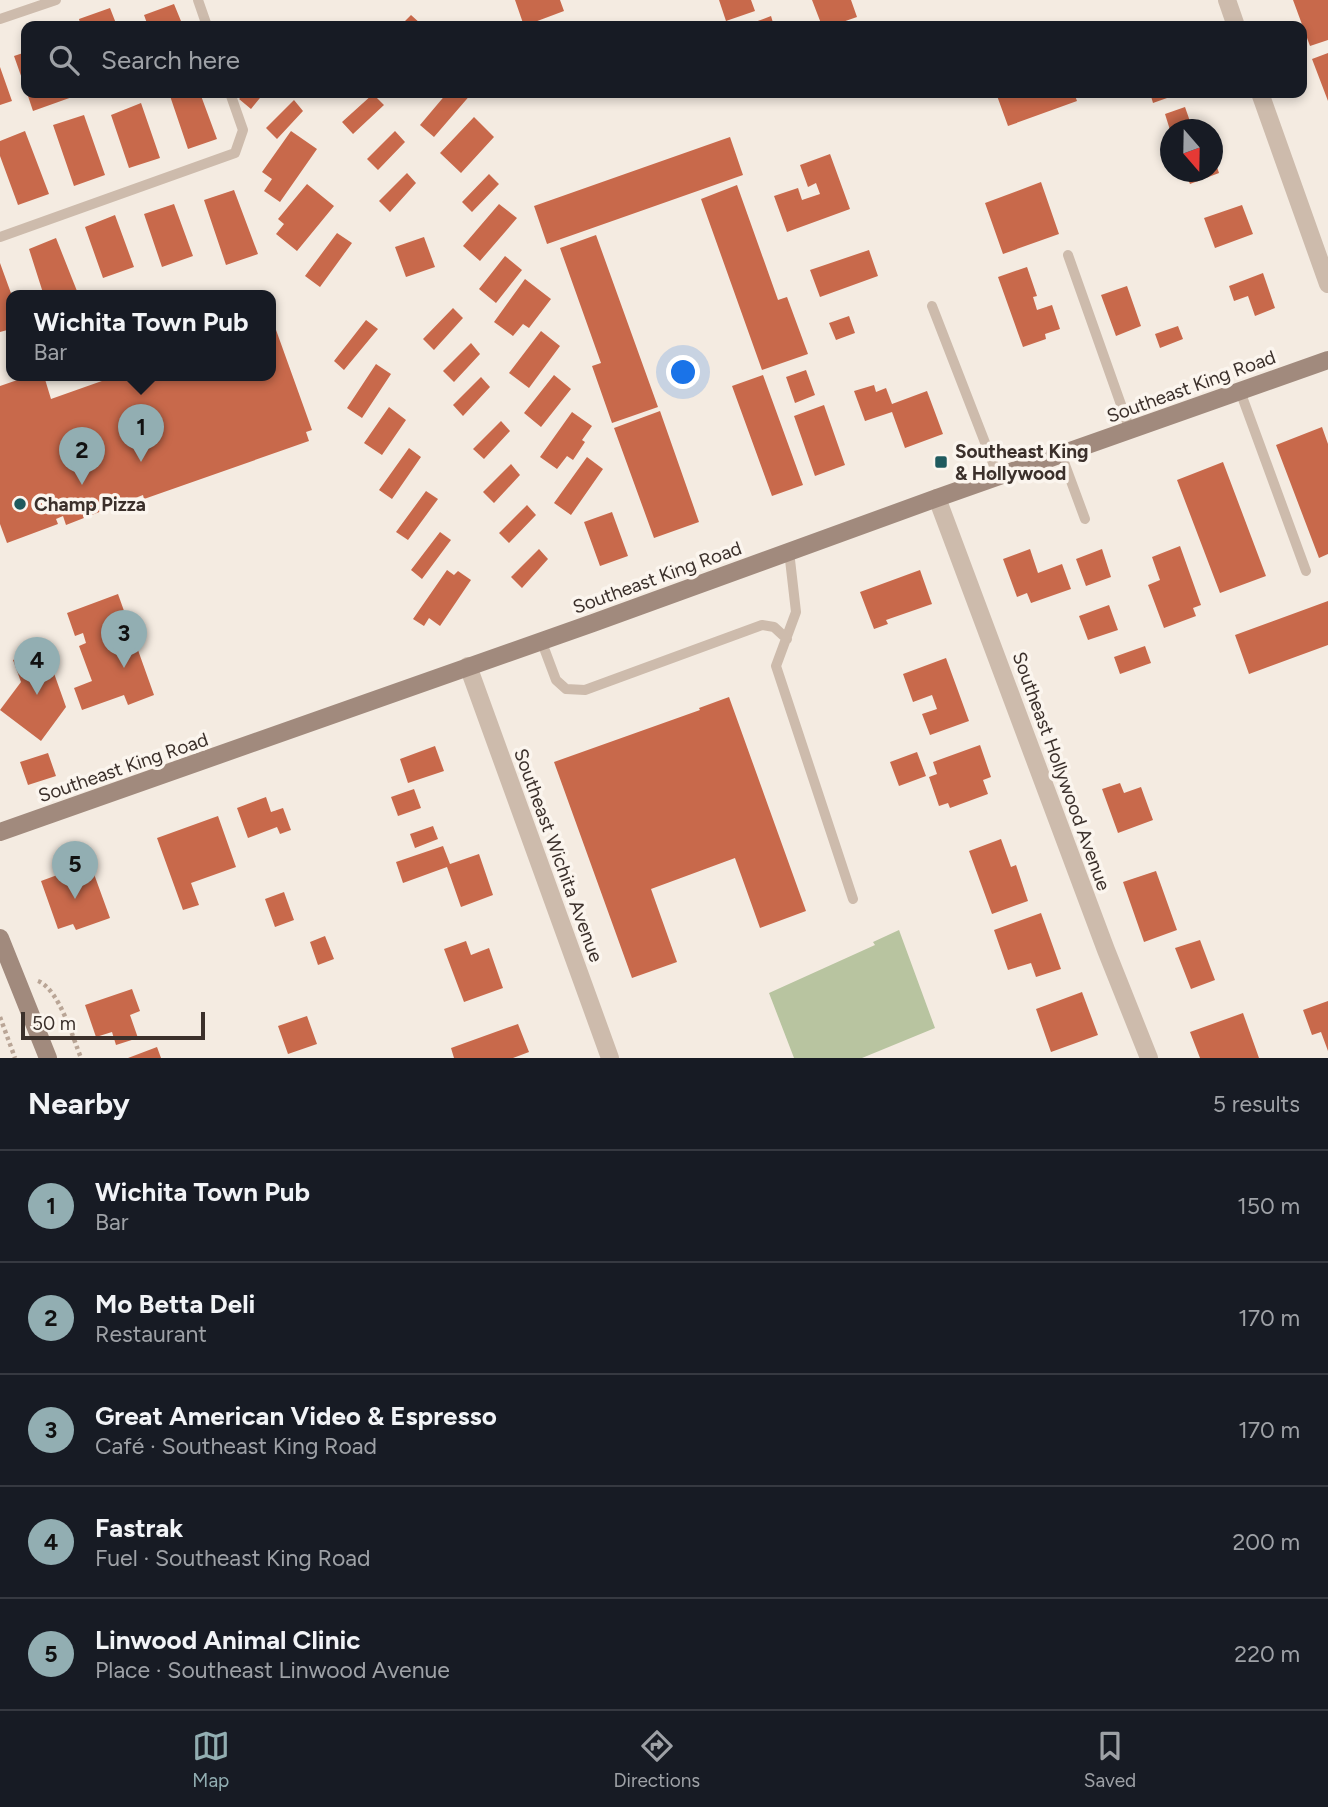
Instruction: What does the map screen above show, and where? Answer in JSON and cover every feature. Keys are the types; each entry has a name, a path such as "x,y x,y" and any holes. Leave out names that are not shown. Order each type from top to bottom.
{"main road":[{"name":"Southeast King Road","path":"0,832 1328,360"},
{"path":"0,938 48,1058"}],"street":[{"path":"1227,0 1234,21"},
{"path":"1262,98 1328,284"},
{"name":"Southeast Hollywood Avenue","path":"937,498 1149,1058"},
{"name":"Southeast Wichita Avenue","path":"468,666 610,1058"}],"lane":[{"path":"0,19 56,0"},
{"path":"198,0 205,21"},
{"path":"0,237 235,153 243,130 232,98"},
{"path":"1068,256 1130,430"},
{"path":"932,306 998,476"},
{"path":"1240,391 1306,571"},
{"path":"1062,454 1085,519"},
{"path":"789,551 796,612 776,666 853,899"},
{"path":"541,640 556,680 566,689 585,690 762,625 774,626 787,639"}],"path":[{"path":"62,1011 81,1058"},
{"path":"0,1017 15,1058"}],"green space":[{"path":"899,930 935,1028 862,1058 794,1058 769,993 875,945 873,942"}],"building":[{"path":"515,0 560,0 564,11 537,21 522,21"},
{"path":"719,0 751,0 755,11 726,21"},
{"path":"812,0 851,0 857,17 845,21 820,21"},
{"path":"1293,0 1328,0 1328,40 1310,46 1307,21 1301,21"},
{"path":"174,4 181,21 146,21 144,15"},
{"path":"110,8 115,21 80,21"},
{"path":"411,15 418,21 405,21"},
{"path":"771,16 772,21 758,21"},
{"path":"1328,53 1328,101 1312,59"},
{"path":"21,54 21,76 14,56"},
{"path":"0,67 12,101 0,105"},
{"path":"29,98 69,98 33,111"},
{"path":"171,98 202,98 217,139 188,149"},
{"path":"240,98 260,98 251,109"},
{"path":"369,98 377,98 384,105 353,134 342,122"},
{"path":"443,98 468,98 434,137 420,125"},
{"path":"998,98 1076,98 1077,101 1008,126"},
{"path":"1152,98 1167,98 1153,103"},
{"path":"294,100 303,111 277,139 266,128"},
{"path":"141,103 160,158 129,168 111,115"},
{"path":"1185,107 1189,119 1167,119 1165,114"},
{"path":"84,115 105,175 74,186 53,125"},
{"path":"474,117 494,137 461,173 440,153"},
{"path":"25,131 49,194 18,205 0,156 0,141"},
{"path":"291,131 317,149 280,202 264,191 272,179 262,172"},
{"path":"395,131 405,142 378,170 367,159"},
{"path":"730,137 743,175 547,244 534,206"},
{"path":"830,154 850,209 787,232 774,196 798,188 802,200 820,194 816,183 808,187 800,165"},
{"path":"407,173 416,183 390,212 379,201"},
{"path":"489,174 499,184 472,212 462,202"},
{"path":"1041,182 1059,234 1003,254 985,203"},
{"path":"307,184 334,206 297,251 276,234 284,224 278,219"},
{"path":"737,185 778,300 787,297 808,354 762,370 701,199"},
{"path":"234,190 258,254 226,265 204,200"},
{"path":"174,204 193,256 162,267 144,214"},
{"path":"499,204 517,218 480,261 463,246"},
{"path":"1242,205 1253,234 1215,248 1204,218"},
{"path":"115,215 134,267 103,278 85,227"},
{"path":"337,233 352,243 320,287 305,276"},
{"path":"596,235 658,407 612,423 592,366 601,363 560,248"},
{"path":"424,237 435,267 406,277 395,247"},
{"path":"56,238 77,290 42,290 29,249"},
{"path":"869,250 878,276 820,297 810,270"},
{"path":"505,256 522,270 496,303 479,289"},
{"path":"0,263 10,290 6,290 6,330 0,332"},
{"path":"1027,267 1037,296 1033,297 1037,310 1052,305 1060,329 1045,334 1046,339 1023,347 998,277"},
{"path":"1263,273 1275,308 1255,316 1248,296 1234,301 1229,286"},
{"path":"525,279 551,299 529,328 523,324 513,336 494,322"},
{"path":"1127,286 1141,326 1116,336 1101,295"},
{"path":"453,308 463,318 434,350 423,339"},
{"path":"849,316 855,333 836,340 829,323"},
{"path":"366,320 378,329 344,370 334,361"},
{"path":"1178,326 1183,339 1160,348 1155,334"},
{"path":"276,330 312,430 306,432 309,441 144,499 143,495 66,525 63,516 56,519 58,524 7,543 0,524 0,386 14,381 46,381 51,399 102,381 276,381"},
{"path":"541,331 560,346 529,388 509,373"},
{"path":"471,343 480,354 454,382 443,371"},
{"path":"376,364 391,374 362,418 347,408"},
{"path":"806,370 815,395 795,403 786,377"},
{"path":"554,375 571,389 541,427 524,413"},
{"path":"763,375 803,485 772,496 732,386"},
{"path":"481,377 490,387 463,416 453,405"},
{"path":"874,385 876,392 886,388 892,404 927,391 943,434 905,448 892,412 865,421 854,391"},
{"path":"824,405 845,465 815,476 794,416"},
{"path":"389,407 406,420 382,455 364,443"},
{"path":"660,411 699,522 654,538 614,428"},
{"path":"572,412 592,426 573,460 567,456 557,469 540,457"},
{"path":"501,421 510,431 484,459 473,449"},
{"path":"1322,427 1328,444 1328,554 1319,558 1276,445"},
{"path":"409,448 421,457 392,499 379,490"},
{"path":"587,457 603,469 571,515 554,503"},
{"path":"1223,462 1266,576 1220,593 1177,480"},
{"path":"511,464 520,475 494,503 483,492"},
{"path":"426,491 438,499 408,540 396,532"},
{"path":"527,505 536,515 509,543 499,533"},
{"path":"612,512 628,556 600,566 584,522"},
{"path":"440,532 451,540 422,579 411,570"},
{"path":"1180,546 1201,605 1193,608 1196,616 1164,628 1148,585 1160,580 1152,557"},
{"path":"539,549 548,559 522,588 511,577"},
{"path":"1030,549 1038,573 1062,564 1071,589 1031,603 1027,593 1017,597 1003,559"},
{"path":"1102,549 1111,577 1086,586 1076,559"},
{"path":"447,570 454,575 458,571 471,580 440,626 429,618 424,626 413,619"},
{"path":"920,570 932,604 886,620 888,624 874,629 860,592"},
{"path":"118,594 154,695 128,705 124,695 82,710 74,688 92,681 79,646 86,643 83,633 75,636 67,613"},
{"path":"1328,601 1328,645 1249,674 1235,635"},
{"path":"1109,605 1118,630 1088,640 1079,616"},
{"path":"1145,646 1151,663 1120,674 1114,657"},
{"path":"45,648 66,707 41,741 0,710 21,682 13,660"},
{"path":"946,658 969,721 930,735 922,714 937,709 932,695 913,702 903,674"},
{"path":"729,697 806,911 760,928 735,858 651,889 677,962 632,978 554,762"},
{"path":"980,745 991,777 983,780 988,794 950,808 948,803 939,806 929,777 937,774 933,762"},
{"path":"435,746 444,771 408,783 400,759"},
{"path":"917,752 926,776 899,786 890,762"},
{"path":"48,753 56,776 28,785 20,762"},
{"path":"1120,783 1124,793 1141,787 1153,820 1118,833 1102,789"},
{"path":"414,789 421,808 398,816 391,797"},
{"path":"266,797 271,812 283,808 291,830 280,834 277,827 248,838 237,808"},
{"path":"218,816 236,867 191,883 199,905 183,910 157,838"},
{"path":"433,826 438,839 415,848 410,834"},
{"path":"1001,839 1011,867 1016,865 1028,901 992,914 969,851"},
{"path":"443,846 450,864 479,854 493,895 461,907 447,867 403,883 396,862"},
{"path":"90,863 110,918 76,930 73,924 58,929 41,881"},
{"path":"1156,871 1177,930 1144,942 1123,882"},
{"path":"284,892 294,920 275,927 265,899"},
{"path":"1041,913 1061,969 1036,977 1031,963 1008,970 994,930"},
{"path":"325,936 334,959 318,965 310,942"},
{"path":"1200,940 1215,980 1191,989 1175,948"},
{"path":"466,941 471,955 489,948 503,988 464,1002 444,949"},
{"path":"132,989 140,1011 130,1015 138,1038 116,1045 112,1032 96,1037 85,1005"},
{"path":"1082,992 1098,1035 1051,1052 1036,1009"},
{"path":"1328,1001 1328,1051 1321,1032 1312,1035 1303,1010"},
{"path":"1243,1013 1259,1058 1200,1058 1190,1032"},
{"path":"307,1016 317,1044 288,1054 278,1026"},
{"path":"518,1024 529,1052 513,1058 454,1058 451,1048"},
{"path":"157,1047 161,1058 128,1058"}],"place":[{"name":"Wichita Town Pub","path":"141,462"},
{"name":"Southeast King & Hollywood","path":"941,462"},
{"name":"Mo Betta Deli","path":"82,485"},
{"name":"Champ Pizza","path":"20,504"},
{"name":"Great American Video & Espresso","path":"124,668"},
{"name":"Fastrak","path":"37,695"},
{"name":"Linwood Animal Clinic","path":"75,899"}]}
